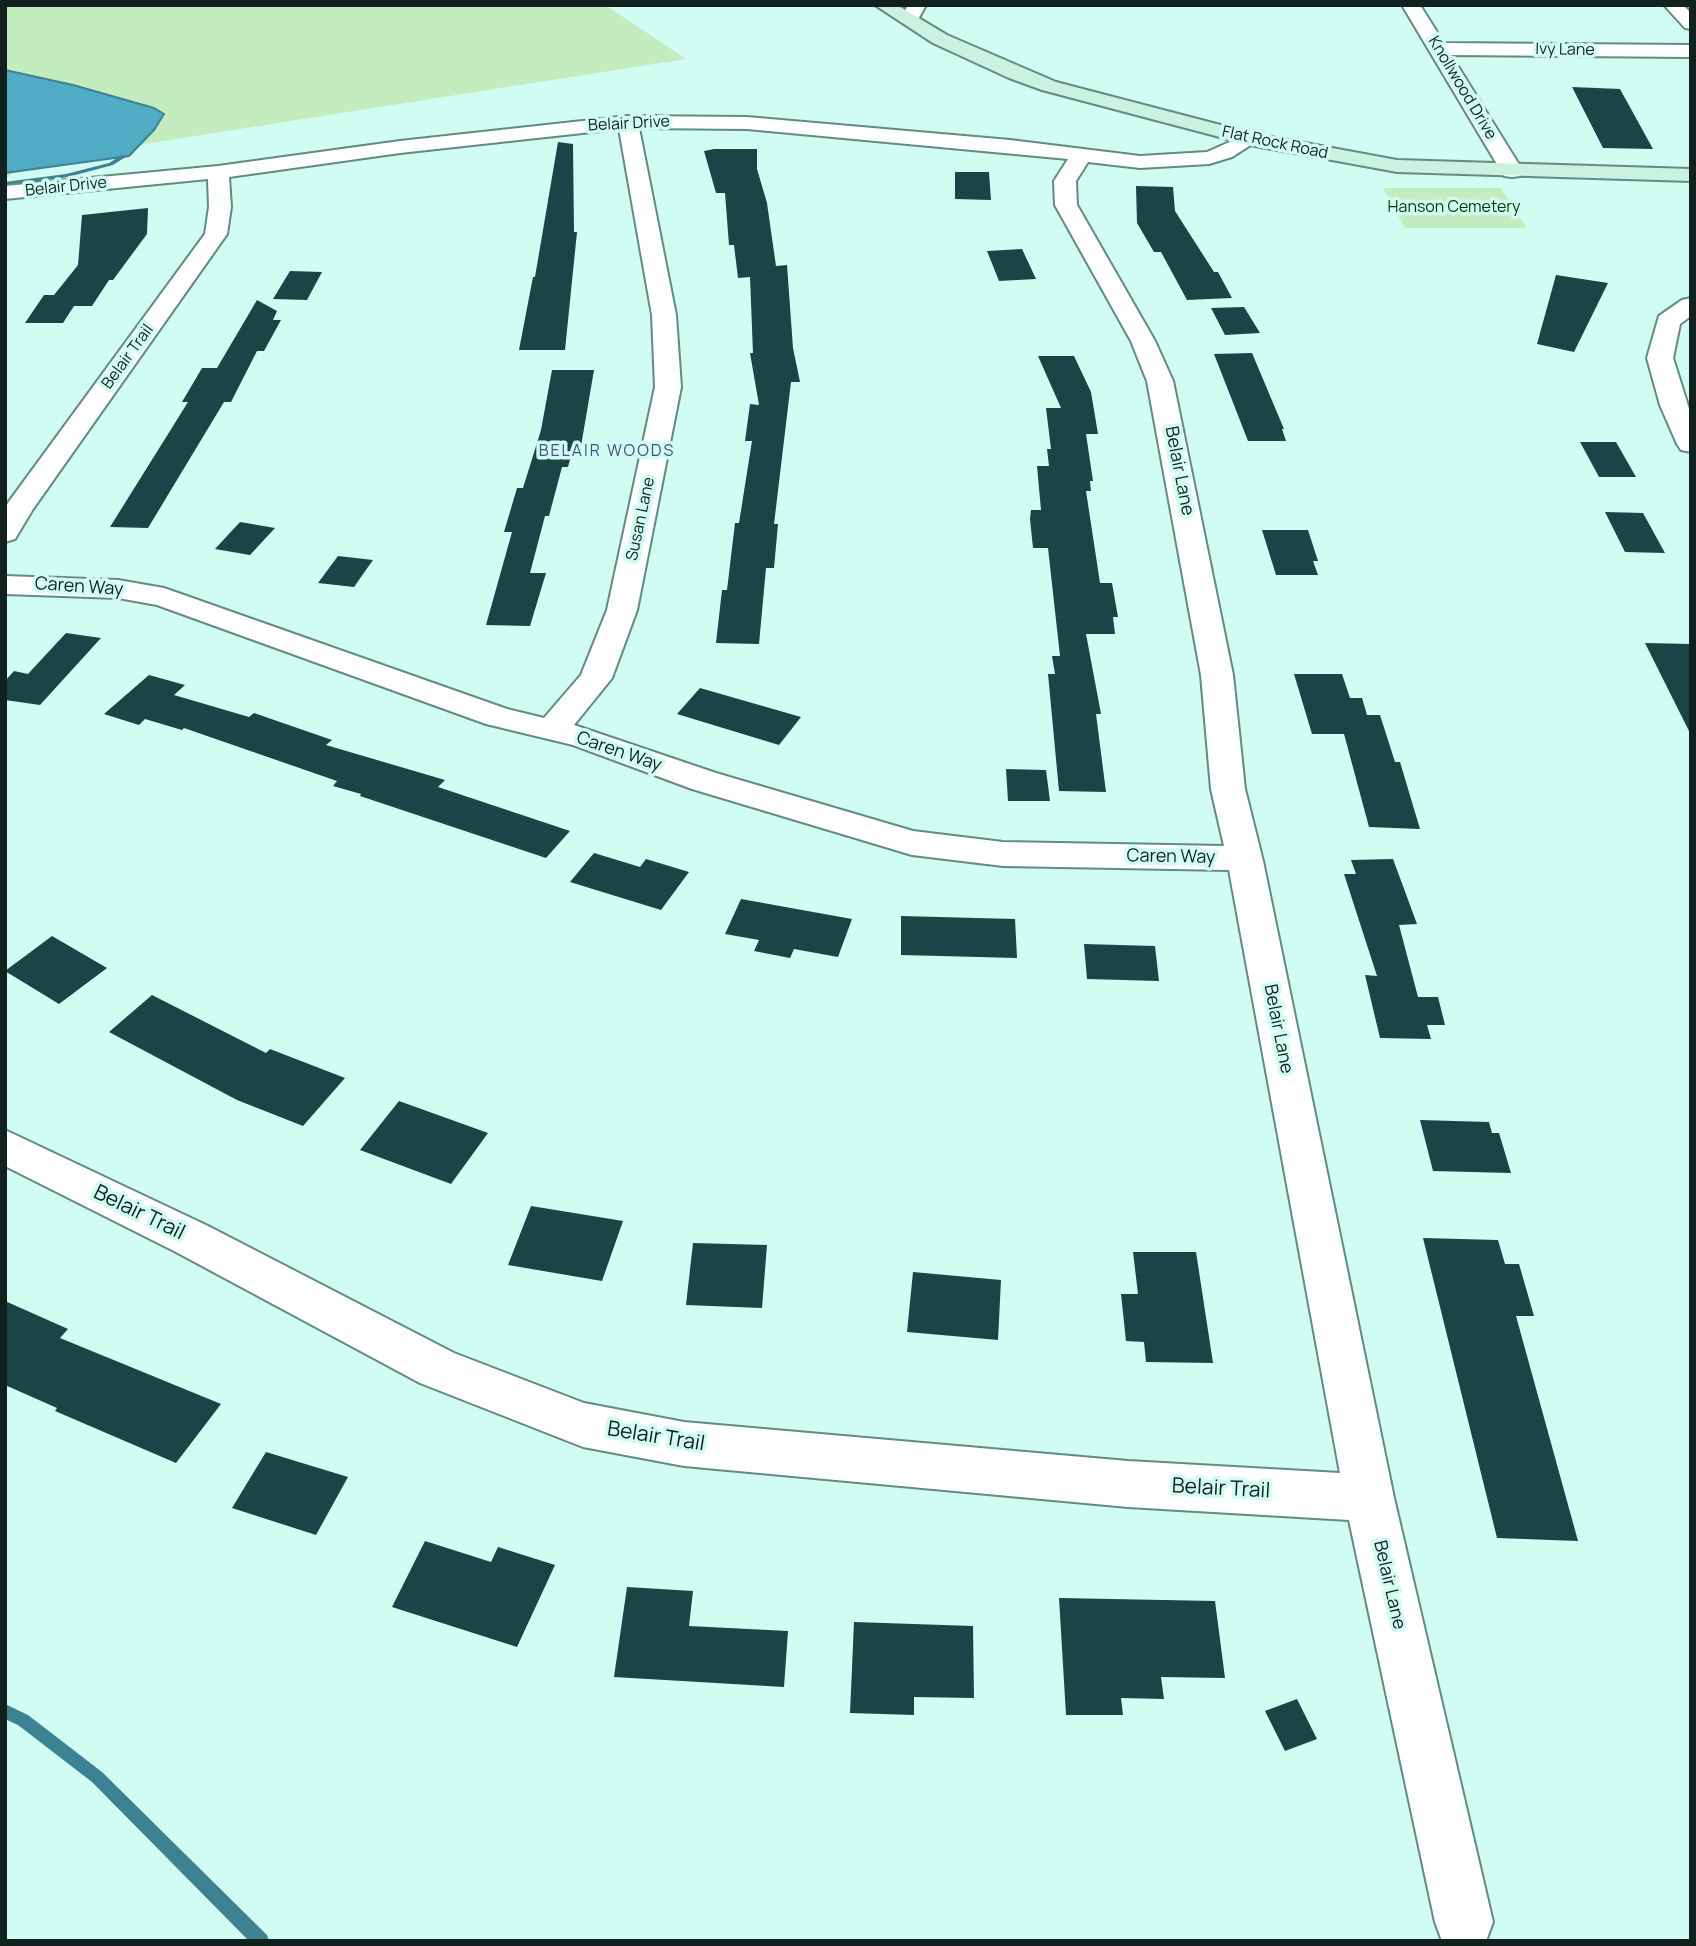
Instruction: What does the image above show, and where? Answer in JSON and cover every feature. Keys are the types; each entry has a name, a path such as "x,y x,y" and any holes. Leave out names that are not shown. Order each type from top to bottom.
{"street":[{"name":"Flat Rock Road","path":"884,5 913,13 988,62 1049,86 1250,139 1397,166 1689,177"},
{"name":"Knollwood Drive","path":"1411,5 1512,171"},
{"path":"1672,5 1691,24"},
{"name":"Ivy Lane","path":"1440,49 1691,51"},
{"name":"Belair Drive","path":"5,192 218,172 400,147 628,122 747,123 1010,146 1139,162 1191,161 1225,153 1250,139"},
{"name":"Susan Lane","path":"551,731 596,678 622,610 668,387 664,315 628,122"},
{"name":"Belair Lane","path":"1081,156 1065,181 1066,205 1143,341 1160,381 1217,675 1228,789 1245,861 1369,1498 1464,1922"},
{"name":"Belair Trail","path":"5,533 19,509 216,234 220,207 218,172"},
{"path":"1687,311 1668,321 1660,358 1673,405 1691,444"},
{"name":"Caren Way","path":"5,585 118,589 164,597 498,718 583,737 704,781 912,843 1003,854 1227,858 1245,861"},
{"name":"Belair Trail","path":"5,1147 192,1239 437,1368 583,1425 684,1444 1128,1484 1369,1498"}],"green space":[{"path":"5,5 605,5 686,59 23,163 5,180"},
{"name":"Hanson Cemetery","path":"1383,188 1501,188 1527,228 1405,228"}],"water":[{"path":"5,70 73,85 154,108 164,114 154,130 129,156 5,173"}],"building":[{"path":"1572,87 1620,89 1653,149 1603,148"},
{"path":"558,142 573,144 574,232 577,232 565,350 519,350 535,277"},
{"path":"757,149 757,169 767,203 776,266 787,265 793,348 800,382 791,382 774,524 778,524 774,568 766,568 759,644 716,643 722,590 727,590 735,523 739,523 752,441 745,441 750,404 759,405 750,353 753,353 750,277 738,278 734,245 729,245 725,193 716,193 704,151"},
{"path":"955,172 989,172 991,200 955,199"},
{"path":"1136,186 1173,187 1175,211 1214,272 1218,272 1232,298 1187,300 1161,252 1154,252 1137,223"},
{"path":"148,208 147,234 113,280 109,280 92,306 74,306 63,323 25,323 44,295 54,295 78,265 82,215"},
{"path":"1022,249 1036,279 999,281 987,251"},
{"path":"290,271 322,272 307,300 273,299"},
{"path":"1556,275 1608,283 1574,352 1537,344"},
{"path":"257,300 277,311 273,320 281,320 264,351 257,351 231,402 224,402 148,528 110,527 188,402 182,402 202,368 217,368"},
{"path":"1244,307 1260,333 1225,335 1211,308"},
{"path":"1252,353 1284,429 1286,441 1248,441 1214,354"},
{"path":"1038,356 1074,356 1091,392 1098,434 1086,434 1093,481 1090,481 1091,491 1086,491 1100,583 1112,583 1118,617 1113,617 1115,634 1086,634 1101,714 1096,714 1106,792 1059,791 1048,674 1055,674 1052,656 1060,656 1048,548 1033,548 1030,519 1031,510 1041,510 1037,466 1049,466 1047,449 1051,449 1046,408 1061,408"},
{"path":"552,370 594,370 580,452 572,452 568,467 562,467 549,516 545,516 530,573 546,573 530,626 486,625 512,532 504,532 517,488 523,488 541,430"},
{"path":"1580,442 1616,442 1636,477 1599,477"},
{"path":"1605,512 1643,513 1665,553 1625,552"},
{"path":"240,522 275,528 250,555 215,549"},
{"path":"1262,530 1308,530 1318,561 1313,561 1318,575 1276,575"},
{"path":"338,556 373,560 354,587 318,583"},
{"path":"66,633 101,638 40,705 5,700 5,681 14,671 28,674"},
{"path":"1645,643 1691,644 1691,735"},
{"path":"1294,674 1342,674 1350,698 1362,698 1367,715 1380,715 1395,762 1400,762 1420,829 1369,827 1344,734 1312,734"},
{"path":"149,675 185,685 174,695 249,717 254,713 332,740 326,745 445,780 438,787 570,831 546,858 360,796 361,794 333,786 337,781 184,728 182,730 145,719 139,725 104,714"},
{"path":"700,688 801,717 779,745 677,714"},
{"path":"1006,769 1046,770 1050,801 1008,801"},
{"path":"594,853 640,867 646,859 689,872 661,910 570,882"},
{"path":"1393,859 1417,924 1399,925 1418,997 1438,997 1445,1025 1427,1025 1431,1039 1380,1038 1365,975 1377,976 1344,874 1356,874 1351,860"},
{"path":"741,899 852,919 838,957 794,949 790,958 754,951 759,940 725,934"},
{"path":"901,916 1015,919 1017,958 901,955"},
{"path":"52,936 107,968 59,1004 5,971"},
{"path":"1084,944 1155,946 1159,981 1087,979"},
{"path":"152,995 266,1053 270,1049 345,1078 303,1126 237,1100 109,1032"},
{"path":"399,1101 488,1133 451,1184 360,1150"},
{"path":"1420,1120 1489,1122 1492,1133 1499,1133 1511,1173 1433,1171"},
{"path":"531,1206 623,1221 602,1281 508,1265"},
{"path":"1423,1238 1498,1240 1505,1264 1519,1264 1534,1316 1516,1316 1578,1541 1497,1538"},
{"path":"693,1243 767,1245 762,1308 686,1305"},
{"path":"1133,1252 1196,1252 1213,1363 1146,1362 1144,1342 1126,1341 1121,1294 1138,1294"},
{"path":"913,1272 1001,1280 998,1340 907,1332"},
{"path":"5,1301 68,1329 60,1338 221,1404 176,1463 55,1411 57,1408 5,1385"},
{"path":"266,1452 348,1477 316,1535 232,1508"},
{"path":"425,1541 491,1562 498,1547 555,1565 517,1647 392,1607"},
{"path":"627,1587 693,1591 689,1626 788,1631 784,1687 614,1677"},
{"path":"1059,1598 1215,1601 1225,1678 1161,1677 1164,1699 1121,1698 1123,1715 1066,1715"},
{"path":"854,1622 973,1626 974,1698 914,1697 914,1715 850,1713"},
{"path":"1297,1699 1317,1739 1285,1751 1265,1711"}],"waterway":[{"path":"5,184 66,176 111,164 122,157"},
{"path":"5,1711 23,1720 97,1777 261,1941"}],"district":[{"name":"BELAIR WOODS","path":"607,452"}]}
